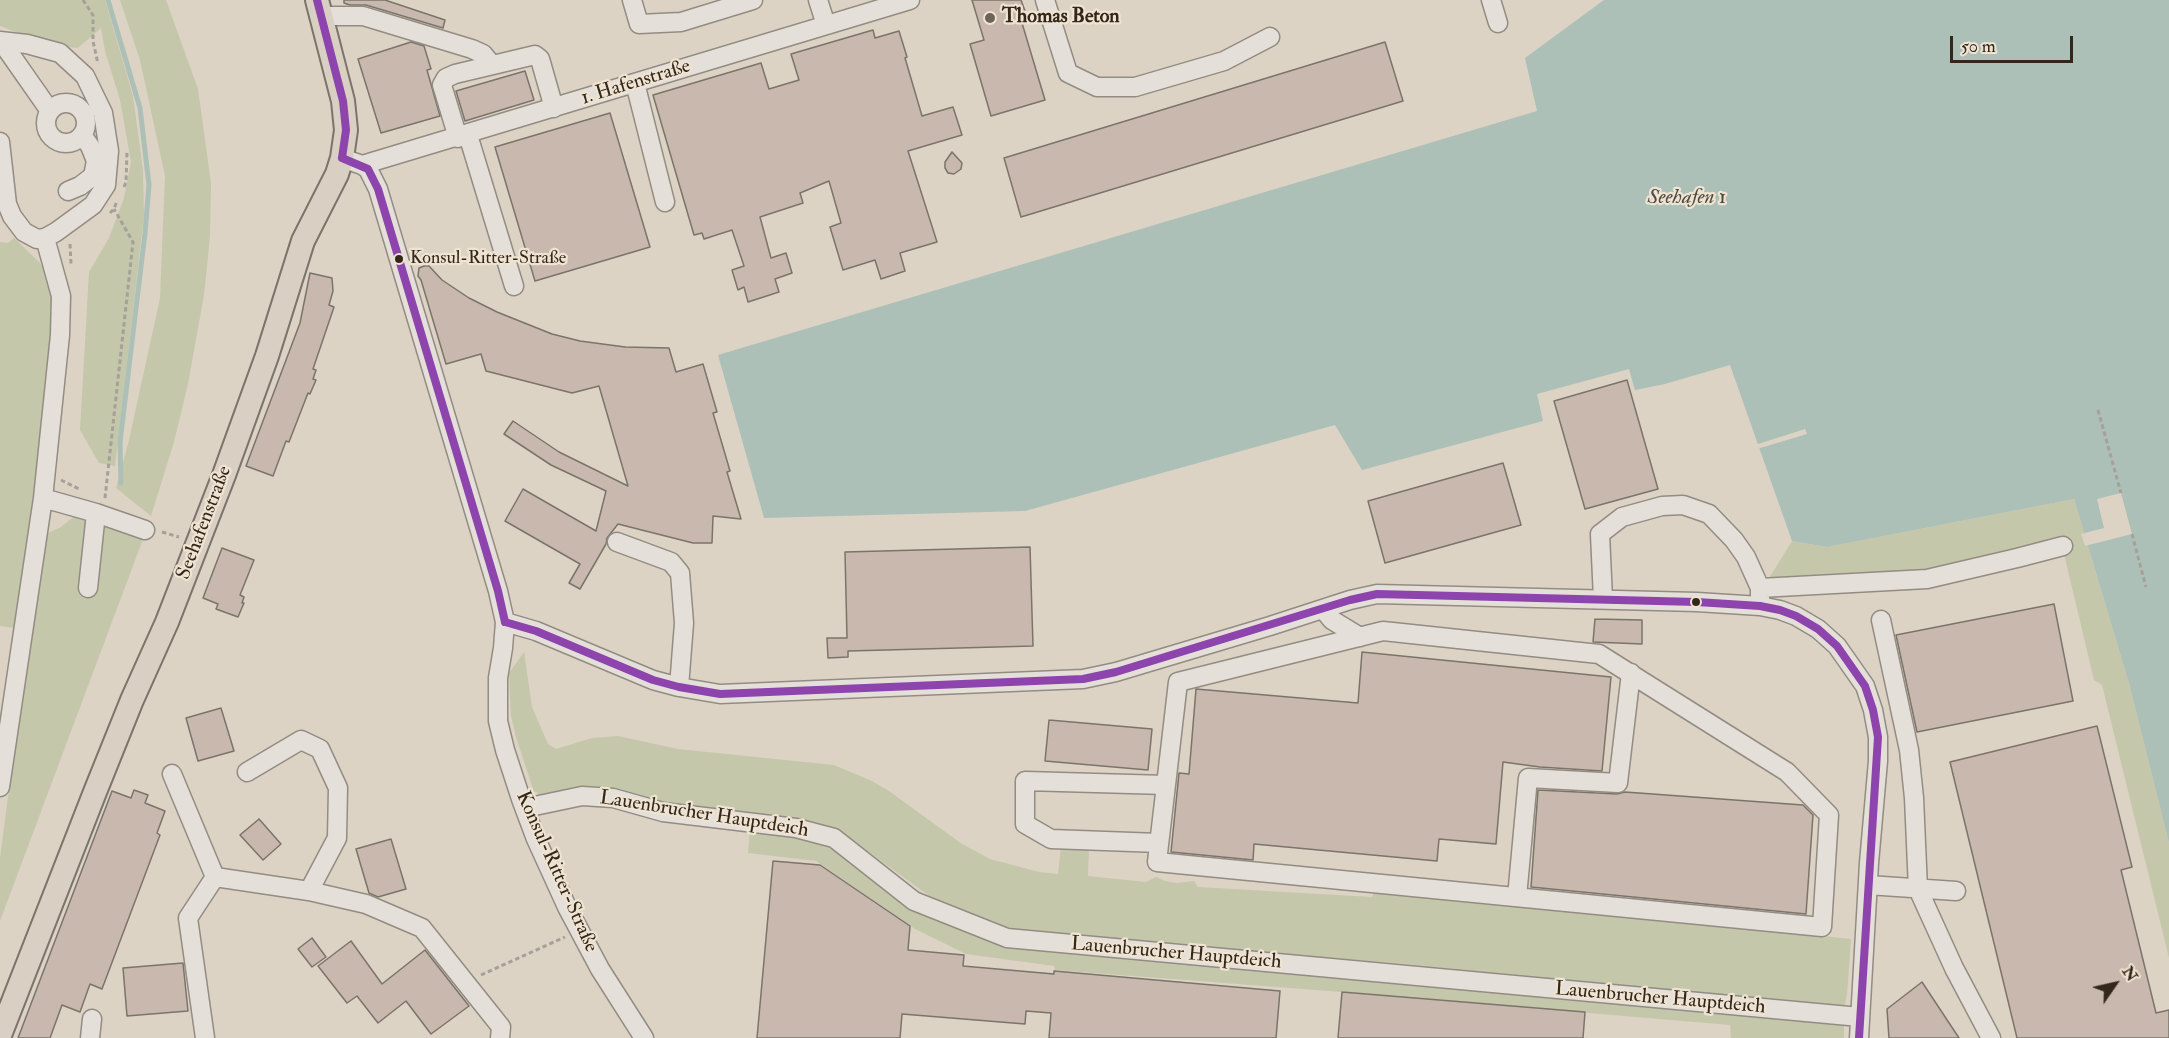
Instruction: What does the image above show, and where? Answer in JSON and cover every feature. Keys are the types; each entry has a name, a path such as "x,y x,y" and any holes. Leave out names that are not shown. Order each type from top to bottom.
{"main road":[{"name":"Seehafenstraße","path":"0,1035 99,781 171,611 267,356 303,241 337,174 352,162 345,143 345,115 334,62 319,8"}],"street":[{"path":"632,0 639,24 681,22 753,0"},
{"path":"818,0 826,25"},
{"name":"1. Hafenstraße","path":"352,162 463,136 910,0"},
{"path":"1045,0 1068,73 1097,87 1135,87 1224,61 1270,38"},
{"path":"1491,0 1498,23"},
{"path":"319,8 363,16 472,49 483,54 492,65"},
{"path":"0,41 50,111"},
{"path":"0,41 27,44 60,53 85,76 103,113 109,151 106,185 93,205 45,238 37,239 30,236 12,216 7,204 0,142"},
{"path":"514,286 463,136 442,85 446,78 455,74 535,54 538,56 554,108"},
{"path":"635,83 665,202"},
{"path":"68,103 80,110 86,122 82,135 70,143 56,141 47,130 47,117 50,111 55,106 68,103"},
{"path":"68,191 80,186 93,176 96,161 90,146 82,135"},
{"name":"Konsul-Ritter-Straße","path":"352,162 372,176 378,189 498,591 505,622 498,678 498,720 505,750 536,839 579,930 621,1005 644,1038"},
{"path":"0,787 43,498 60,334 61,296 45,238"},
{"path":"43,498 96,505 145,530"},
{"path":"88,588 96,505"},
{"path":"1603,599 1600,534 1622,517 1683,505 1709,514 1734,540 1746,557 1760,597 1818,629 1837,646 1865,686 1874,710 1878,737 1878,761 1859,1038"},
{"path":"617,542 671,562 680,573 684,623 679,687"},
{"path":"505,622 536,631 652,680 720,694 1083,680 1377,594 1603,599 1760,597 1927,579 2062,546"},
{"path":"1323,609 1332,620 1360,636"},
{"path":"1881,620 1909,750 1914,798 1918,889 1954,968 1991,1038"},
{"path":"1383,631 1599,654 1631,673 1787,772 1829,815 1822,927 1157,862 1178,682 1360,636 1383,631"},
{"path":"1517,897 1528,778 1618,783 1631,673"},
{"path":"247,772 301,740 320,749 338,788 338,838 309,891"},
{"path":"172,774 215,877"},
{"path":"1159,843 1051,839 1024,824 1025,781 1166,785"},
{"name":"Lauenbrucher Hauptdeich","path":"525,808 582,796 612,798 663,812 796,828 834,838 914,901 1007,938 1860,1017"},
{"path":"215,877 309,891 366,904 422,928 501,1027 500,1038"},
{"path":"205,1038 188,918 215,877"},
{"path":"1868,885 1956,891"},
{"path":"90,1038 92,1019"}],"path":[{"path":"83,0 93,15 93,41 100,69"},
{"path":"122,191 126,182 128,154 126,144"},
{"path":"106,215 114,209 118,200"},
{"path":"96,505 105,501 133,242 114,209"},
{"path":"70,241 71,272"},
{"path":"2098,410 2121,493"},
{"path":"60,479 80,489"},
{"path":"145,530 155,530 182,538"},
{"path":"2132,534 2145,587"},
{"path":"466,982 579,930"}],"green space":[{"path":"0,0 105,0 133,96 143,170 144,215 115,466 99,463 80,430 89,272 109,238 124,198 131,162 120,100 105,51 101,28 78,48 53,46 0,26"},
{"path":"120,0 166,0 198,89 211,183 210,237 204,295 188,384 174,442 151,516 116,488 129,440 160,298 165,176 140,60"},
{"path":"14,238 40,263 52,284 54,324 39,452 14,628 0,626 0,242 8,243"},
{"path":"2074,499 2130,687 2169,843 2169,958 2102,685 2094,680 2064,554 1930,589 1769,592 1758,596 1792,541 1827,547"},
{"path":"76,515 89,521 82,594 97,594 104,524 143,539 0,921 0,858 42,536 61,527"},
{"path":"524,652 532,707 548,744 556,749 592,738 618,736 678,749 834,765 870,780 889,791 962,844 990,859 1039,872 1058,874 1061,846 1089,848 1088,876 1146,882 1156,877 1177,883 1194,881 1198,887 1372,897 1376,888 1486,898 1498,905 1727,922 1785,932 1851,939 1844,1008 1406,964 1077,938 1020,932 994,925 935,900 852,840 832,829 719,814 592,790 539,796 537,792 534,792 511,716 509,673"},
{"path":"750,831 827,841 963,930 1844,1023 1844,1038 1731,1038 1730,1025 1055,970 1054,966 966,954 915,929 816,861 748,853"}],"water":[{"name":"Seehafen 1","path":"1604,0 2169,0 2169,843 2130,687 2074,499 1827,547 1792,541 1730,365 1665,384 1635,390 1629,369 1537,394 1543,421 1362,470 1335,425 1025,511 764,518 718,355 1537,111 1525,58"}],"pier":[{"path":"1805,429 1807,434 1757,449 1755,445"},
{"path":"2121,493 2132,534 2085,546 2081,534 2104,528 2097,499"}],"building":[{"path":"344,0 385,0 445,20 443,28 366,5 350,5 344,3"},
{"path":"972,0 1021,0 1025,11 1019,13 1045,100 991,116 970,44 984,40"},
{"path":"873,30 875,38 899,31 922,116 953,107 962,135 908,151 937,242 900,253 905,271 881,279 875,260 843,270 830,227 841,223 829,181 800,193 803,203 760,217 771,258 786,253 792,273 775,279 779,292 748,302 744,287 738,290 732,270 744,266 732,230 704,239 702,233 694,235 653,95 761,63 769,89 799,80 791,54"},
{"path":"411,42 424,46 431,69 427,70 440,116 381,133 358,59"},
{"path":"1385,42 1403,101 1021,217 1004,158"},
{"path":"525,71 534,100 465,121 456,91"},
{"path":"610,113 650,247 535,281 495,147"},
{"path":"952,152 962,163 961,169 954,174 948,173 945,168 945,162"},
{"path":"429,266 442,280 469,298 552,334 580,341 625,347 669,348 676,372 703,364 717,412 713,413 730,471 727,472 741,519 713,516 712,543 693,543 618,524 607,538 606,544 580,589 569,583 580,564 505,521 523,489 596,531 606,491 551,465 504,434 513,421 559,452 628,486 599,386 572,393 486,371 481,354 446,364 418,276 419,268"},
{"path":"310,273 332,278 333,291 329,305 334,307 313,369 316,370 313,379 316,380 310,394 308,393 289,442 286,441 273,476 246,466 300,323"},
{"path":"1627,380 1658,489 1585,509 1554,401"},
{"path":"1503,463 1521,525 1385,563 1368,501"},
{"path":"1030,547 1033,646 848,651 848,657 828,658 827,638 847,638 845,552"},
{"path":"222,548 254,560 240,595 244,597 242,603 244,603 238,617 216,609 218,604 203,598"},
{"path":"2054,604 2073,701 1917,732 1896,635"},
{"path":"1595,619 1642,620 1642,644 1593,642"},
{"path":"1362,652 1611,677 1602,771 1503,762 1496,844 1439,839 1437,861 1254,844 1253,860 1171,852 1179,773 1189,774 1196,689 1358,703"},
{"path":"221,708 234,751 198,761 186,718"},
{"path":"1049,720 1152,729 1148,770 1045,761"},
{"path":"2097,726 2132,867 2121,870 2156,1013 2169,1010 2169,1038 2017,1038 1950,762"},
{"path":"134,790 148,795 145,803 165,811 157,833 160,835 102,989 90,984 80,1012 62,1005 50,1038 18,1038 112,791 131,798"},
{"path":"1538,790 1617,794 1625,792 1803,805 1813,815 1806,914 1531,887"},
{"path":"259,819 281,844 263,860 240,835"},
{"path":"391,839 406,889 378,897 369,893 356,849"},
{"path":"773,861 820,865 910,926 908,950 964,955 963,966 1054,974 1054,971 1280,991 1276,1038 1049,1038 1051,1013 1026,1011 1025,1024 902,1014 900,1038 757,1038"},
{"path":"312,938 326,957 312,967 298,949"},
{"path":"351,941 382,984 425,950 469,1006 431,1034 406,1001 378,1023 357,996 347,1003 318,966"},
{"path":"183,963 188,1011 127,1016 123,968"},
{"path":"1922,982 1959,1038 1889,1038 1887,1009"},
{"path":"1342,992 1585,1012 1583,1038 1338,1038"}],"waterway":[{"path":"108,0 140,108 149,185 120,442 121,483"}],"transit line":[{"path":"317,0 343,101 346,130 342,158"},
{"path":"342,158 368,169 378,189 498,591 505,622"},
{"path":"505,622 536,631 653,680 720,694 1083,679 1116,672 1350,600 1377,594 1697,602 1760,606 1780,610 1818,629 1837,646 1865,686 1873,710 1878,737 1859,1038"}],"place":[{"name":"Thomas Beton","path":"990,18"},
{"name":"Konsul-Ritter-Straße","path":"399,259"}]}
